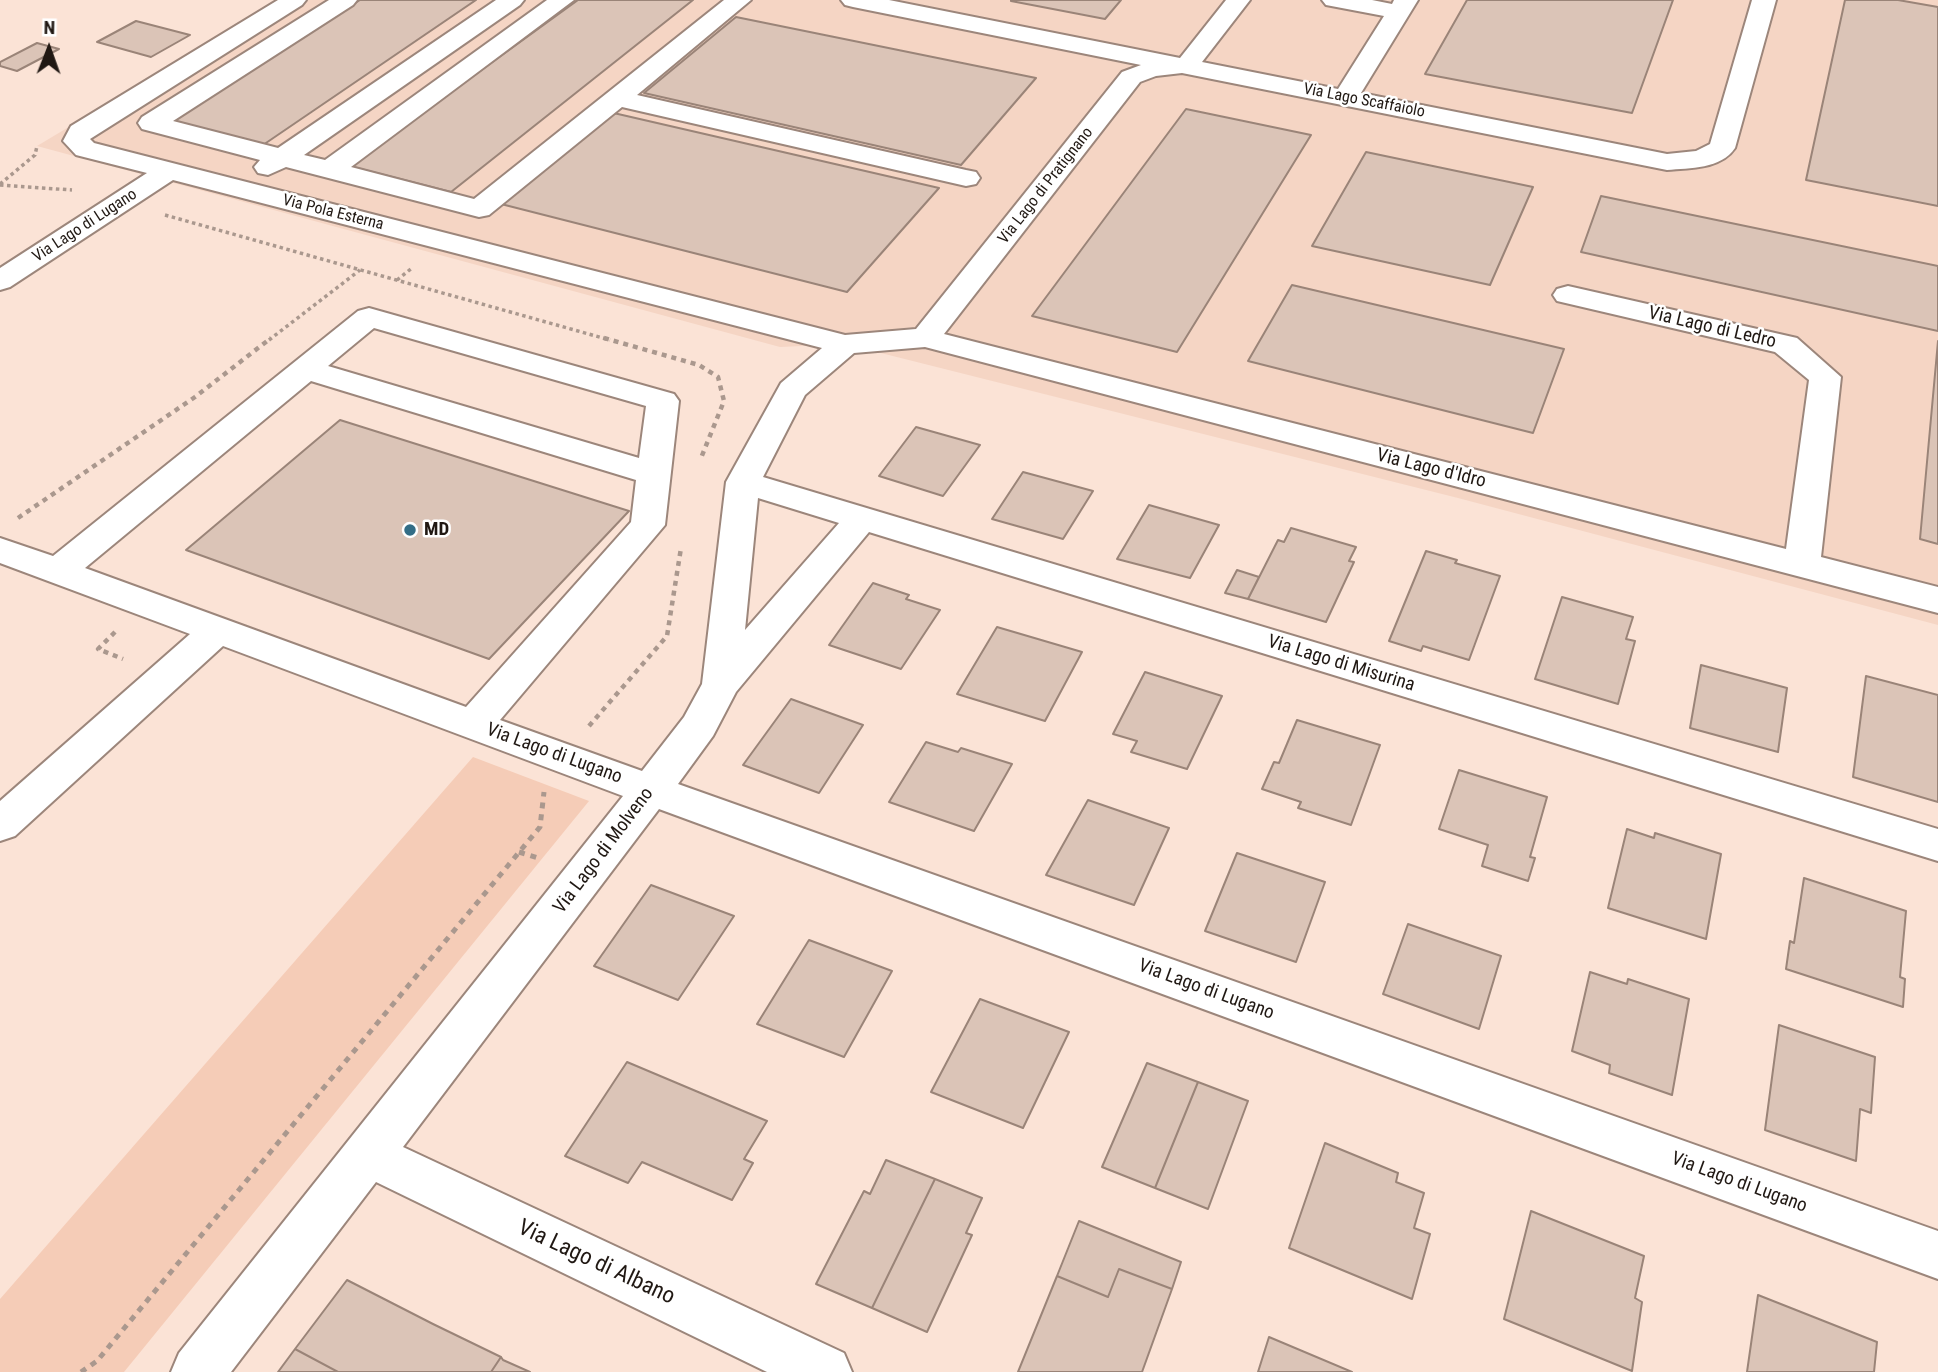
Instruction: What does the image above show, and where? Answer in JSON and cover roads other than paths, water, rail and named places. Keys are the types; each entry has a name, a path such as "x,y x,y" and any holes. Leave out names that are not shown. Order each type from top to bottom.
{"street":[{"name":"Via Pola Esterna","path":"294,0 80,132 76,141 85,149 845,344"},
{"path":"345,0 151,123 479,209 739,0"},
{"path":"238,188 512,0"},
{"path":"329,170 562,0"},
{"name":"Via Lago Scaffaiolo","path":"853,0 1667,162 1702,159 1722,148 1764,0"},
{"path":"1186,66 1238,0"},
{"path":"1334,0 1403,6 1346,97"},
{"name":"Via Lago di Pratignano","path":"925,338 1131,77 1152,69 1186,66"},
{"path":"618,98 966,178"},
{"name":"Via Lago di Lugano","path":"0,281 170,170"},
{"name":"Via Lago di Ledro","path":"1568,295 1786,345 1825,377 1802,564"},
{"name":"Via Lago di Lugano","path":"58,571 369,317 663,401 648,526 473,725"},
{"path":"845,344 925,338"},
{"name":"Via Lago d'Idro","path":"925,338 1938,600"},
{"name":"Via Lago di Molveno","path":"198,1372 587,874 699,726 721,684 743,482 792,390 845,344"},
{"path":"305,369 654,474"},
{"name":"Via Lago di Misurina","path":"743,482 1938,845"},
{"path":"721,684 862,518"},
{"name":"Via Lago di Lugano","path":"4,537 58,571 473,725 1938,1255"},
{"path":"0,825 218,630"},
{"name":"Via Lago di Albano","path":"367,1154 825,1372"}],"place":[{"name":"MD","path":"410,530"}]}
